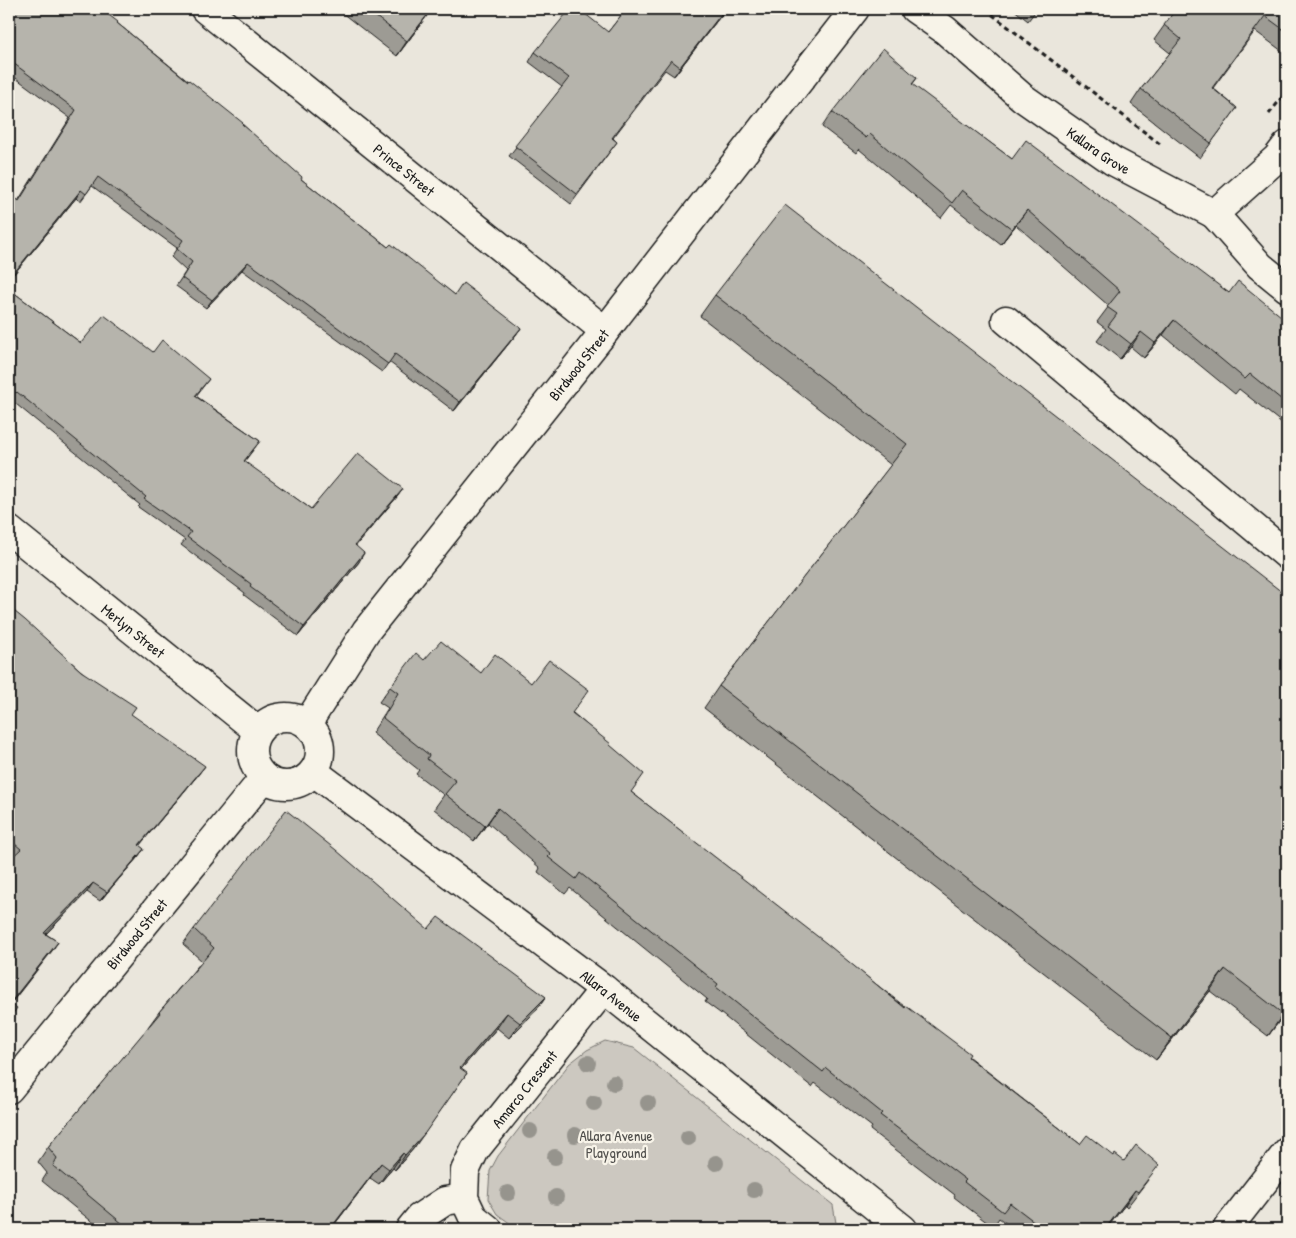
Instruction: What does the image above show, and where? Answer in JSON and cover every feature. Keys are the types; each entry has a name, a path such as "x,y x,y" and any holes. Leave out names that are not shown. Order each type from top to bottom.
{"street":[{"name":"Prince Street","path":"205,9 605,331"},
{"name":"Birdwood Street","path":"307,724 366,631 605,331 855,9"},
{"name":"Kallara Grove","path":"915,9 945,30 1023,98 1113,161 1214,214"},
{"path":"1287,145 1276,158 1214,214 1260,266 1287,288"},
{"path":"1006,320 1287,555"},
{"name":"Merlyn Street","path":"9,530 258,731"},
{"path":"287,716 298,718 307,724 315,731 320,741 319,763 314,772 305,780 284,786 264,778 257,770 253,761 252,750 258,731 266,723 276,718 287,716"},
{"name":"Allara Avenue","path":"314,772 604,989 889,1225"},
{"name":"Birdwood Street","path":"9,1090 264,778"},
{"name":"Amarco Crescent","path":"464,1198 465,1171 475,1150 604,989"},
{"path":"1228,1229 1287,1152"},
{"path":"410,1229 419,1218 445,1201 464,1198 473,1217 488,1229"}],"path":[{"path":"985,9 1166,148"},
{"path":"1264,120 1287,91"}],"green space":[{"name":"Allara Avenue Playground","path":"605,1041 634,1048 833,1205 837,1229 518,1229 497,1214 488,1199 490,1171 498,1156 569,1064 587,1050"}],"building":[{"path":"9,9 101,9 188,81 243,123 302,177 301,179 388,247 391,244 455,295 463,283 521,328 460,402 395,354 388,364 248,262 212,300 182,278 192,262 177,249 183,240 98,177 86,194 81,190 9,279 9,193 19,201 76,110 9,60"},
{"path":"366,9 432,9 407,41"},
{"path":"570,9 579,9 608,32 626,9 725,9 680,67 671,60 612,138 617,142 577,194 515,146 569,78 535,52"},
{"path":"1176,9 1287,9 1287,32 1265,16 1212,88 1237,108 1211,143 1141,89 1181,39 1164,25"},
{"path":"883,48 917,78 912,84 1012,159 1026,140 1229,293 1238,281 1287,321 1287,404 1250,374 1245,379 1174,320 1155,343 1141,332 1131,344 1108,326 1117,314 1107,307 1120,291 1027,210 1012,229 962,190 952,203 870,134 866,138 832,112"},
{"path":"785,205 1287,596 1287,1009 1283,1014 1225,969 1172,1038 719,686 907,444 715,295"},
{"path":"9,289 81,343 104,315 153,352 162,340 209,379 195,396 260,441 244,461 311,509 358,453 403,489 355,545 364,553 304,627 250,587 251,584 187,537 191,532 144,499 146,497 9,387"},
{"path":"9,607 81,671 136,707 131,714 205,766 139,845 144,849 107,892 93,883 44,933 58,942 10,1003 17,1008 9,1019 9,860 21,849 9,839 9,776 15,767 9,761"},
{"path":"441,641 481,673 495,654 531,683 549,660 589,690 572,713 611,744 644,774 631,792 826,943 905,1008 906,1006 970,1054 968,1057 1080,1144 1087,1135 1114,1156 1115,1154 1124,1161 1136,1145 1159,1165 1138,1192 1135,1190 1105,1229 1044,1229 1010,1203 1003,1212 964,1182 966,1180 880,1115 882,1113 826,1068 823,1072 716,987 718,984 580,873 576,879 548,857 551,854 498,808 485,826 445,794 456,781 427,759 429,755 383,718 398,693 390,687 416,653 424,660"},
{"path":"286,810 428,929 438,917 546,997 520,1023 507,1013 460,1068 467,1073 425,1133 389,1169 381,1163 330,1229 129,1229 53,1166 57,1158 48,1147 214,948 194,929"}]}
